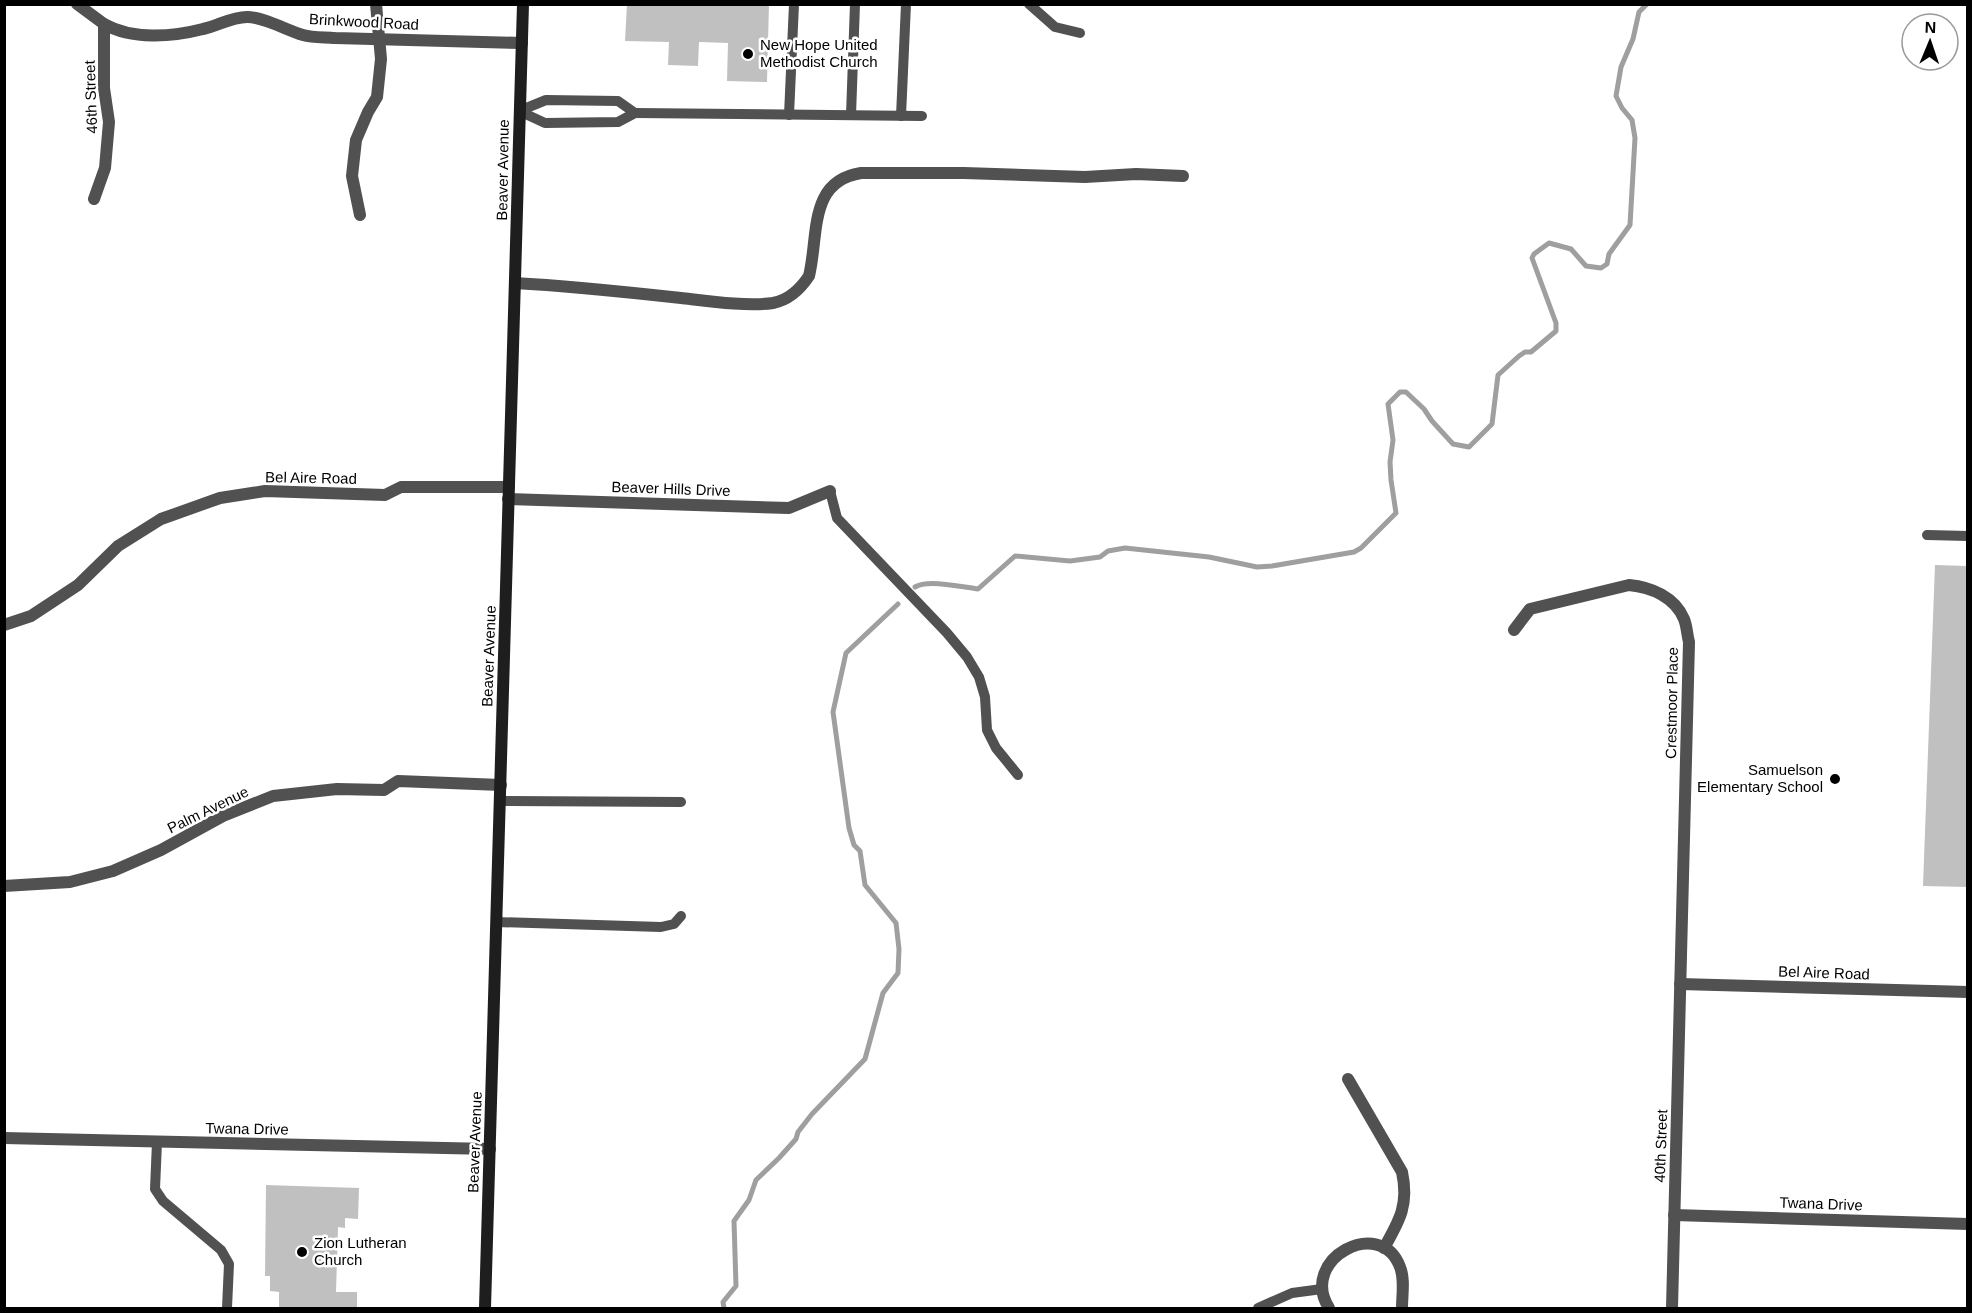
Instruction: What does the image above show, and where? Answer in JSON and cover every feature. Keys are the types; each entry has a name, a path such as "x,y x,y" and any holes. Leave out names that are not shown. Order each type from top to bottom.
{"main road":[{"name":"Beaver Avenue","path":"485,1308 523,4"}],"street":[{"path":"77,4 104,24"},
{"path":"360,214 352,176 356,140 377,97 381,59 376,4"},
{"name":"Brinkwood Road","path":"104,24 114,30 167,35 203,29 232,19 248,17 264,20 307,36 522,43"},
{"name":"46th Street","path":"94,199 105,168 109,122 104,88 104,24"},
{"path":"515,283 560,285 703,300 775,303 790,296 803,285 809,276 821,202 827,190 847,175 964,173 1085,177 1137,174 1183,176"},
{"name":"Bel Aire Road","path":"4,626 31,616 78,585 118,546 161,519 220,498 265,491 385,495 401,487 508,493"},
{"name":"Beaver Hills Drive","path":"508,493 789,508 830,491"},
{"name":"Crestmoor Place","path":"1514,630 1530,609 1629,585 1642,586 1664,596 1684,618 1689,642 1680,984"},
{"name":"Palm Avenue","path":"4,886 70,882 113,871 161,850 223,816 273,796 337,789 384,790 398,781 501,785"},
{"name":"Bel Aire Road","path":"1680,984 1968,992"},
{"name":"40th Street","path":"1672,1308 1680,984"},
{"path":"1348,1079 1402,1172 1405,1188 1404,1205 1398,1223 1384,1248"},
{"name":"Twana Drive","path":"4,1138 490,1149"},
{"name":"Twana Drive","path":"1674,1215 1968,1224"},
{"path":"1329,1308 1325,1303 1322,1289 1324,1275 1330,1262 1339,1252 1365,1243 1384,1248 1393,1254 1400,1266 1402,1308"}],"lane":[{"path":"789,115 794,4"},
{"path":"851,115 855,4"},
{"path":"902,116 906,4"},
{"path":"1029,4 1055,27 1080,33"},
{"path":"519,111 546,100 618,101 635,113"},
{"path":"519,111 545,123 618,122 635,113 922,116"},
{"path":"830,491 837,518 967,657 979,677 985,697 987,730 996,748 1018,775"},
{"path":"1927,536 1968,536"},
{"path":"500,801 681,802"},
{"path":"495,922 661,927 674,924 681,916"},
{"path":"157,1142 155,1189 163,1201 221,1250 226,1257 229,1264 227,1308"},
{"path":"1258,1308 1292,1293 1322,1289"}],"building":[{"name":"New Hope United Methodist Church","path":"627,4 769,4 767,82 727,81 728,43 699,42 698,66 668,65 669,42 625,41"},
{"path":"1935,565 1968,566 1968,887 1923,886"},
{"name":"Zion Lutheran Church","path":"266,1185 359,1188 358,1219 345,1218 345,1228 338,1227 336,1292 357,1292 357,1308 279,1308 279,1292 270,1291 270,1276 265,1276"}],"waterway":[{"path":"915,587 936,584 978,589 1015,556 1070,561 1100,557 1108,551 1125,548 1209,557 1257,567 1354,552 1361,548 1396,513 1391,480 1390,462 1393,440 1388,404 1400,392 1406,392 1424,409 1453,444 1469,447 1492,424 1498,375 1519,356 1525,352 1531,352 1556,331 1556,323 1532,258 1534,254 1549,243 1571,249 1586,266 1601,268 1607,264 1609,254 1630,225 1635,138 1632,120 1616,96 1621,67 1633,39 1639,12 1647,4"},
{"path":"724,1308 723,1302 736,1286 734,1221 749,1200 756,1180 796,1139 798,1132 812,1114 865,1059 883,993 898,973 899,949 896,923 865,885 860,851 854,845 849,828 833,712 846,653 898,604"}],"place":[{"name":"New Hope United Methodist Church","path":"748,54"},
{"name":"Samuelson Elementary School","path":"1835,779"},
{"name":"Zion Lutheran Church","path":"302,1252"}]}
